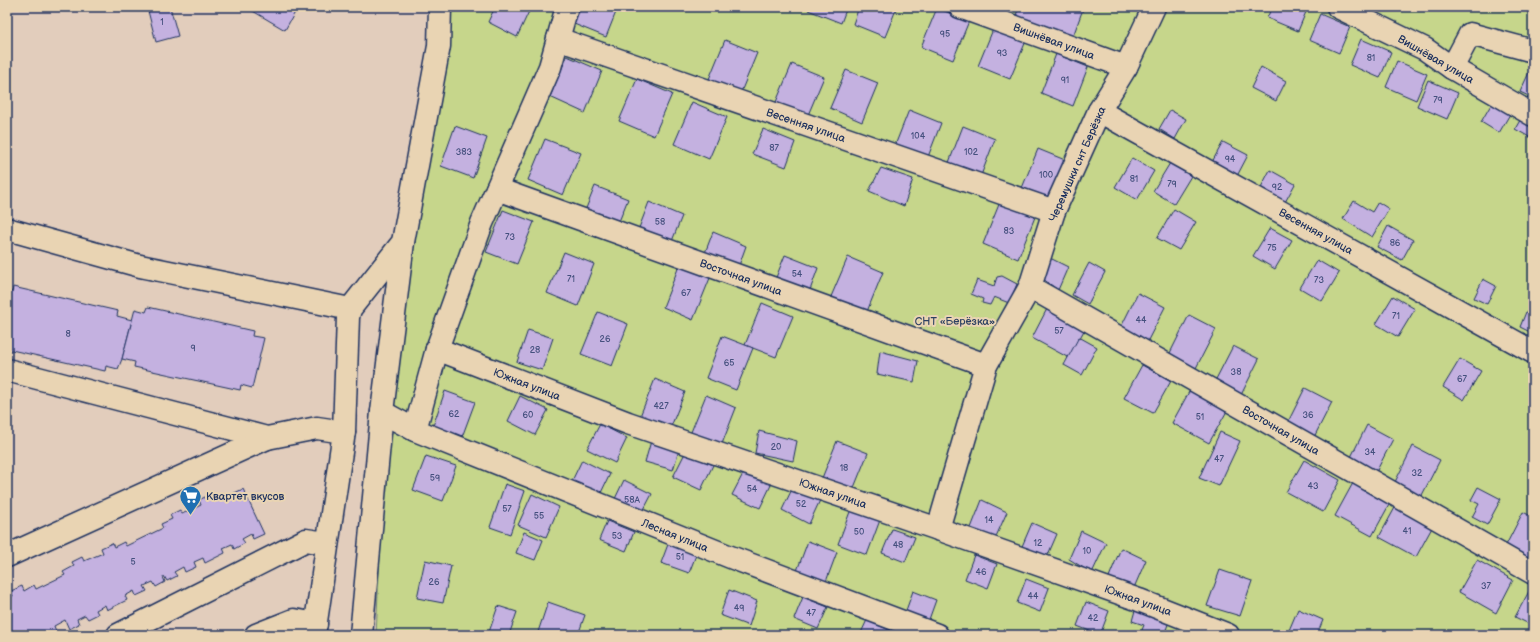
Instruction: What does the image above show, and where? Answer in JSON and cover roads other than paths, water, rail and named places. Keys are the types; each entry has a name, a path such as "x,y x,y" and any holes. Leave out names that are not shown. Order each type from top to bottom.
{"street":[{"path":"361,635 382,412 403,242 439,46 440,7"},
{"path":"415,430 437,348 482,223 550,67 567,7"},
{"name":"Вишнёвая улица","path":"960,7 1126,67"},
{"name":"Черемушки снт Берёзка","path":"938,529 986,365 1030,288 1054,211 1099,111 1126,67 1154,7"},
{"name":"Вишнёвая улица","path":"1338,7 1425,49 1452,68 1533,114"},
{"path":"1452,68 1470,34 1533,51"},
{"name":"Весенняя улица","path":"558,39 1054,211"},
{"name":"Весенняя улица","path":"1099,111 1533,352"},
{"name":"Восточная улица","path":"497,189 986,365"},
{"path":"7,230 140,266 350,309"},
{"path":"256,635 294,620 315,630 326,543 344,432 348,317 350,309 403,242"},
{"name":"Восточная улица","path":"1030,288 1533,573"},
{"name":"Южная улица","path":"437,348 628,423 1140,600 1228,635"},
{"path":"7,370 267,438"},
{"name":"Лесная улица","path":"382,412 415,430 733,558 937,635"},
{"path":"7,556 267,438 317,428 344,432"},
{"path":"118,635 306,540 326,543"}],"place":[{"name":"Квартет вкусов","path":"191,516"}],"park label":[{"name":"СНТ «Берёзка»","path":"955,321"}]}
